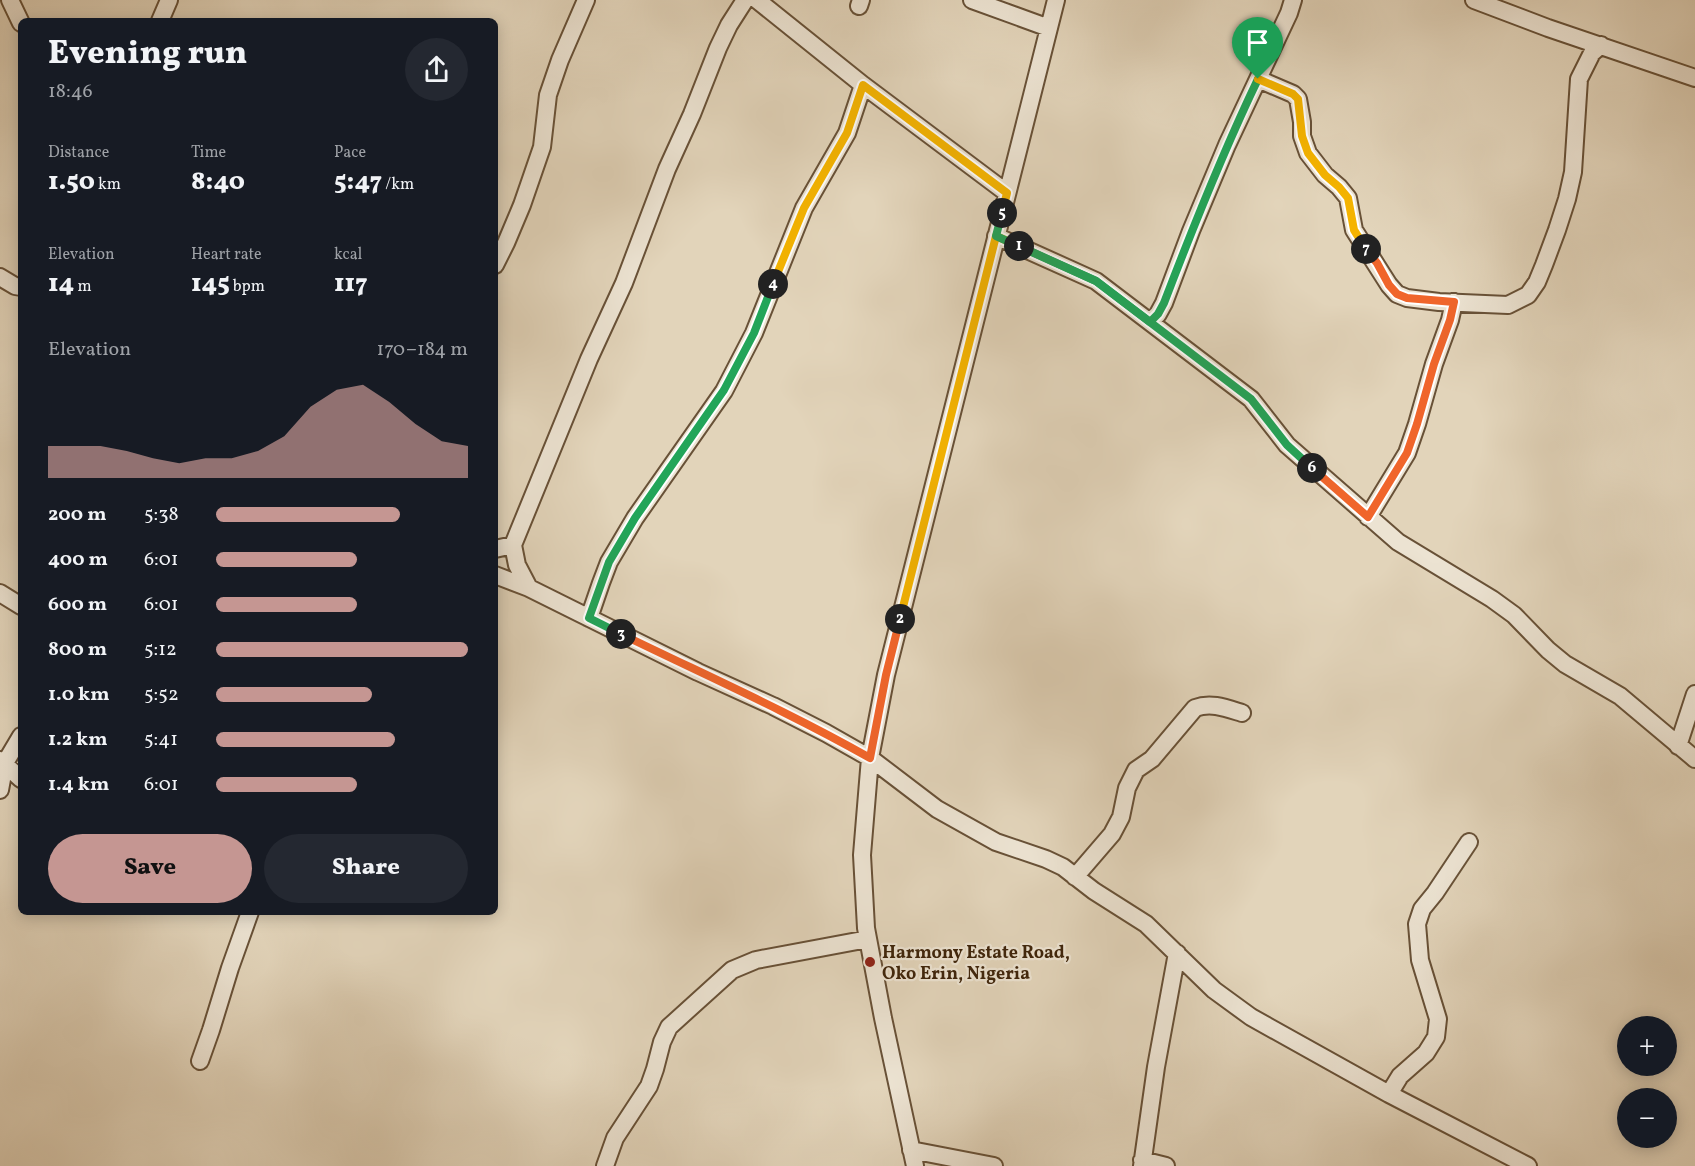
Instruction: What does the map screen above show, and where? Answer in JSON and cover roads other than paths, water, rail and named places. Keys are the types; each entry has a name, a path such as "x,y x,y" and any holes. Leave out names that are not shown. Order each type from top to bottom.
{"street":[{"path":"10,0 19,18"},
{"path":"160,18 169,0"},
{"path":"498,258 522,205 542,147 548,95 560,60 586,0"},
{"path":"529,588 517,565 513,545 589,360 624,283 667,168 692,114 718,48 745,0"},
{"path":"757,0 863,85 1007,193"},
{"path":"972,0 1049,28"},
{"path":"994,1166 913,1158 882,1018 866,928 862,855 870,758 886,675 1056,0"},
{"path":"1150,322 1164,303 1222,156 1290,13 1293,0"},
{"path":"1474,0 1695,78"},
{"path":"1258,79 1293,94 1298,99 1302,136 1308,153 1325,175 1348,198 1354,230 1397,294 1407,298 1508,304 1520,301 1528,295 1536,282 1557,230 1573,172 1579,79 1592,53 1601,45"},
{"path":"589,618 609,562 635,518 724,390 754,333 804,208 847,133 863,85"},
{"path":"996,236 1096,281 1251,399 1287,445 1398,542 1514,615 1565,664 1620,696 1695,759"},
{"path":"0,277 18,286"},
{"path":"1368,517 1407,453 1454,302"},
{"path":"498,548 513,545"},
{"path":"498,576 529,588 826,733 870,758 937,809 996,842 1063,867 1094,891 1146,924 1214,990 1251,1017 1389,1094 1528,1166"},
{"path":"0,593 18,604"},
{"path":"1678,746 1695,694"},
{"path":"1075,877 1112,834 1121,817 1127,788 1136,770 1152,759 1195,708 1203,705 1216,706 1242,713"},
{"path":"0,789 2,761 18,740"},
{"path":"2,761 18,776"},
{"path":"1389,1094 1400,1076 1426,1053 1437,1036 1438,1020 1420,960 1417,924 1422,909 1469,842"},
{"path":"200,1061 249,915"},
{"path":"605,1166 615,1138 649,1086 656,1069 662,1042 669,1027 732,970 756,960 868,939"},
{"path":"1166,1166 1142,1163 1156,1067 1177,953"}],"place":[{"name":"Harmony Estate Road, Oko Erin, Nigeria","path":"870,962"}]}
